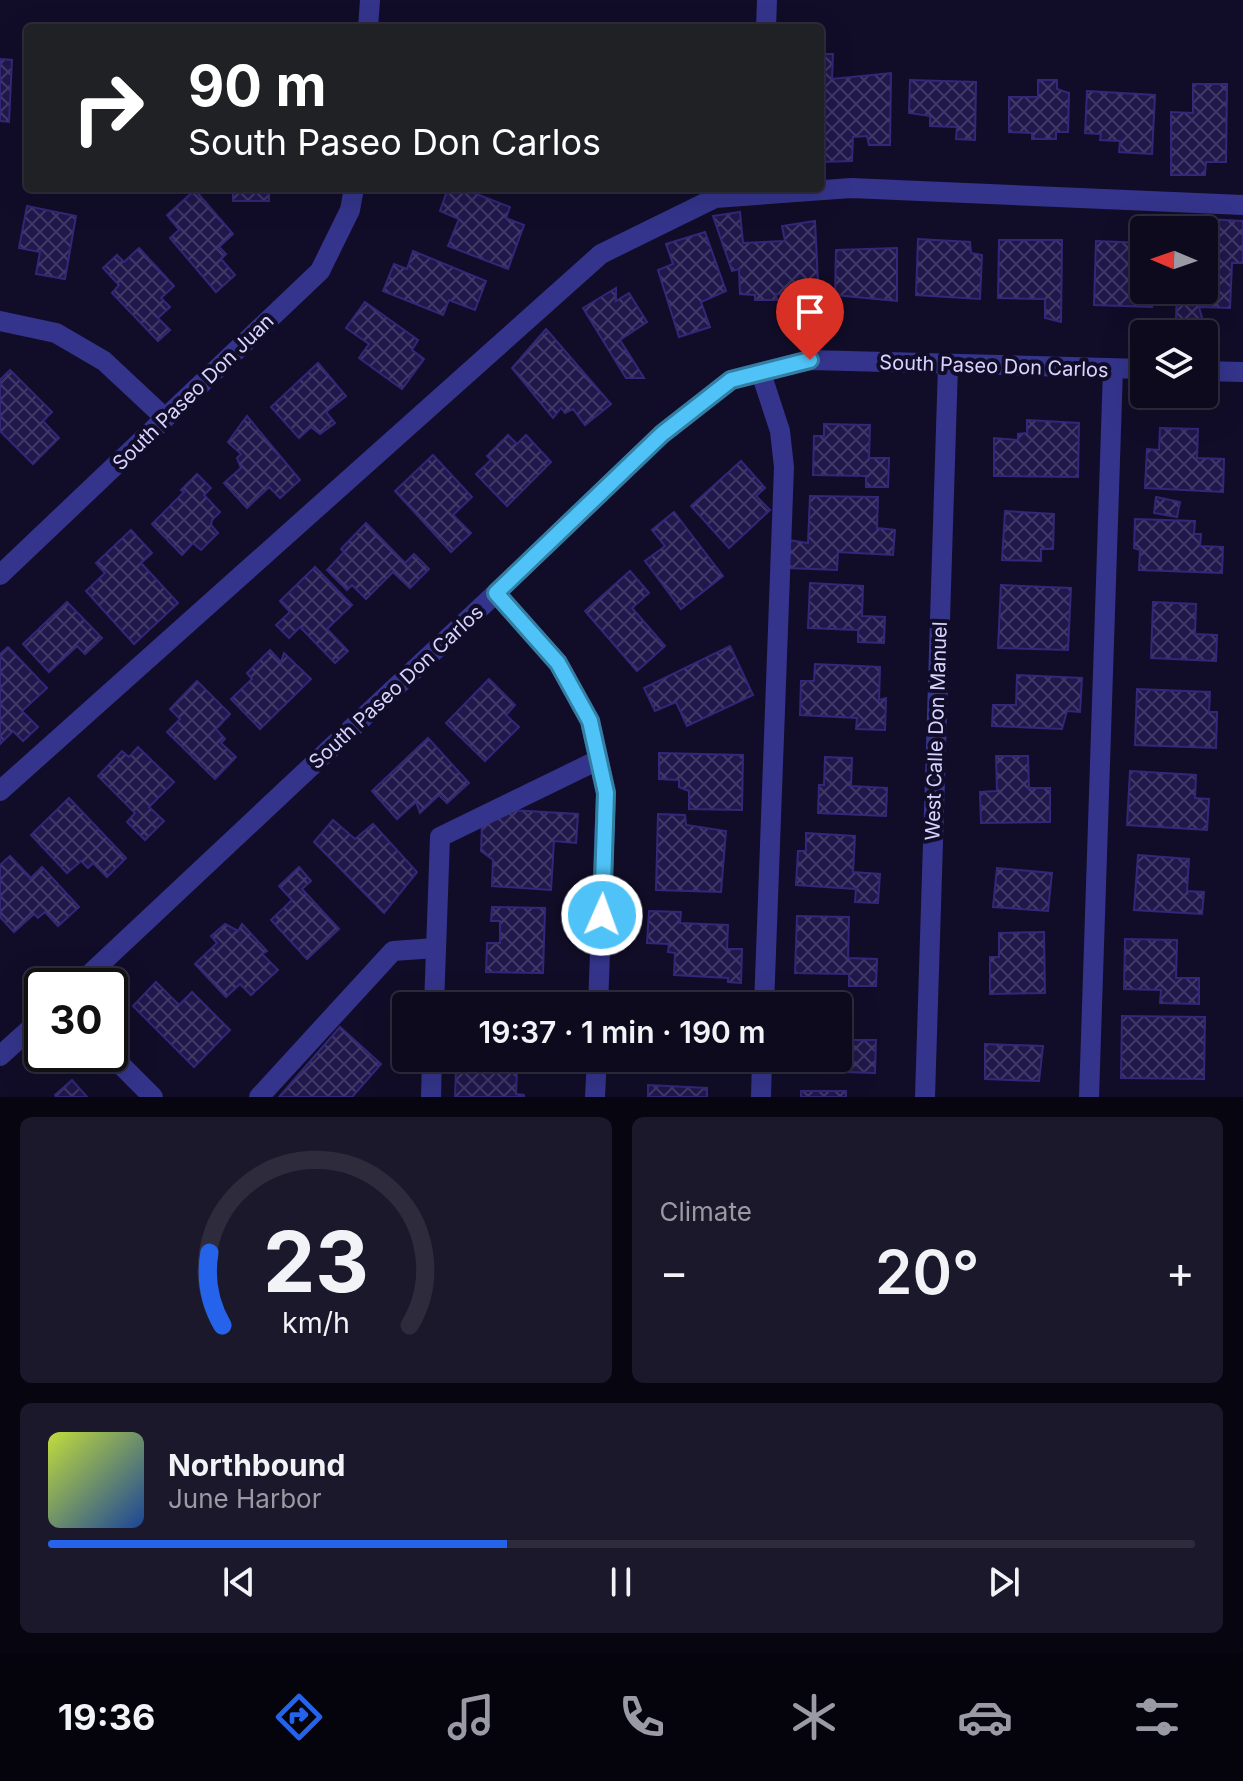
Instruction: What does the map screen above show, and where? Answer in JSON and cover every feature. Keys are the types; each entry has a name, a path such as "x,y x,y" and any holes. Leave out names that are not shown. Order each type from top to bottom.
{"street":[{"path":"368,24 370,0"},
{"path":"766,24 767,0"},
{"path":"824,189 1243,205"},
{"name":"South Paseo Don Juan","path":"0,575 320,271 350,210 353,192"},
{"path":"0,791 601,254 718,193 745,192"},
{"path":"0,321 56,333 104,361 165,418"},
{"name":"South Paseo Don Carlos","path":"96,968 662,434 731,380 810,360 1130,369"},
{"name":"West Calle Don Manuel","path":"925,1097 948,365"},
{"path":"1089,1097 1113,369"},
{"path":"1218,371 1243,372"},
{"path":"761,373 780,431 784,467 765,992"},
{"path":"496,593 558,663 590,721 606,793 599,992"},
{"path":"434,992 440,837 598,760"},
{"path":"259,1097 393,951 436,948"},
{"path":"0,1056 24,1034"},
{"path":"128,1072 153,1097"},
{"path":"431,1097 432,1072"},
{"path":"595,1097 596,1072"},
{"path":"761,1097 762,1072"}],"building":[{"path":"824,54 833,54 832,79 891,73 890,145 869,145 867,136 853,137 852,161 824,162"},
{"path":"0,59 12,60 9,122 0,121"},
{"path":"910,80 976,82 975,140 956,139 957,127 930,126 930,116 909,113"},
{"path":"1038,80 1057,80 1057,89 1069,93 1068,132 1056,132 1056,139 1032,139 1032,133 1009,132 1009,97 1038,97"},
{"path":"1193,84 1227,84 1226,162 1206,162 1205,175 1171,175 1171,112 1193,113"},
{"path":"1087,91 1155,95 1152,154 1119,152 1120,141 1100,140 1101,134 1085,133"},
{"path":"193,192 197,192 233,234 219,247 226,254 221,259 235,275 216,292 170,238 179,230 167,215"},
{"path":"233,192 269,192 269,201 233,201"},
{"path":"447,192 471,192 510,207 506,218 524,225 508,269 448,246 459,219 440,211"},
{"path":"27,206 76,216 65,279 36,274 40,252 19,248"},
{"path":"740,212 743,243 785,241 782,226 815,221 820,324 788,326 789,295 776,294 777,300 755,300 755,295 740,294 739,269 732,271 713,216"},
{"path":"1218,220 1243,221 1243,263 1232,263 1230,308 1199,307 1203,320 1176,320 1177,304 1218,304"},
{"path":"705,232 726,291 701,302 710,327 679,337 658,270 673,264 666,244"},
{"path":"918,239 970,242 971,253 982,255 980,299 916,295"},
{"path":"999,240 1062,240 1061,322 1045,318 1045,299 998,298"},
{"path":"1096,241 1130,242 1130,304 1152,304 1152,307 1094,305"},
{"path":"139,248 174,286 161,298 170,307 158,318 170,330 158,341 112,293 119,285 103,268 117,255 124,262"},
{"path":"897,248 897,301 835,295 836,250"},
{"path":"413,251 486,281 475,310 449,300 443,315 383,291 394,264 407,269"},
{"path":"616,288 616,301 629,293 647,322 620,340 644,378 626,378 583,308"},
{"path":"365,302 418,340 412,350 424,359 402,389 359,358 369,344 346,328"},
{"path":"546,329 611,404 585,425 573,409 565,413 561,408 553,418 512,368"},
{"path":"318,363 346,396 326,412 335,423 320,434 311,427 299,438 271,407"},
{"path":"10,370 52,412 43,421 59,438 33,464 0,431 0,380"},
{"path":"247,416 300,480 280,498 269,487 247,508 224,483 241,468 237,458 241,454 228,442"},
{"path":"1027,420 1079,423 1078,477 994,476 994,438 1018,440 1018,434 1027,433"},
{"path":"824,424 870,425 869,458 889,458 888,487 866,487 866,476 813,475 814,436 824,436"},
{"path":"1160,428 1198,429 1197,458 1224,459 1223,492 1145,488 1147,449 1159,450"},
{"path":"508,435 517,444 526,435 551,462 507,506 476,474 491,460 487,456"},
{"path":"433,455 472,497 453,515 471,533 451,552 395,491"},
{"path":"741,461 765,488 756,496 770,510 729,548 691,506"},
{"path":"197,474 211,488 204,495 220,512 211,525 218,533 201,550 193,543 182,555 152,524"},
{"path":"810,496 878,497 877,528 895,530 893,555 838,552 837,570 787,568 788,540 808,543"},
{"path":"1156,497 1180,502 1177,517 1154,513"},
{"path":"1005,511 1054,514 1053,549 1041,549 1041,561 1002,560"},
{"path":"674,512 723,576 681,609 645,561 665,546 652,530"},
{"path":"1135,519 1195,521 1194,534 1201,534 1200,546 1223,547 1222,573 1139,570 1140,550 1134,548"},
{"path":"366,523 405,563 414,554 429,569 410,588 393,572 366,599 352,585 347,590 327,570 344,552 341,549"},
{"path":"131,530 152,553 141,563 178,603 134,644 86,591 105,573 96,563"},
{"path":"315,567 352,605 327,629 348,651 335,663 300,627 289,638 276,625 290,612 280,601"},
{"path":"630,571 649,593 632,608 665,646 637,671 585,611"},
{"path":"810,583 863,586 862,616 885,617 884,643 858,642 858,630 808,628"},
{"path":"1001,585 1071,588 1068,650 998,648"},
{"path":"67,602 102,638 85,654 77,646 49,672 23,644"},
{"path":"1153,602 1196,604 1195,634 1217,635 1216,661 1151,658"},
{"path":"730,646 753,695 687,726 676,702 655,711 644,688"},
{"path":"8,647 47,688 22,711 38,727 23,741 13,731 0,744 0,654"},
{"path":"270,650 281,662 284,653 311,679 260,729 231,699 252,679 247,673"},
{"path":"815,664 880,667 879,700 886,698 885,730 856,729 857,718 800,715 801,681 814,681"},
{"path":"1017,675 1082,678 1080,712 1067,711 1062,729 992,726 993,705 1016,705"},
{"path":"489,679 515,705 506,715 519,727 485,761 446,723"},
{"path":"197,681 230,714 216,729 225,739 221,743 236,757 215,779 167,732 180,719 170,709"},
{"path":"1137,689 1210,692 1209,712 1217,712 1216,748 1135,745"},
{"path":"428,738 469,783 447,803 439,795 420,813 416,802 397,819 372,791"},
{"path":"138,747 174,782 149,807 164,821 145,840 127,822 135,813 98,776 122,751 129,757"},
{"path":"659,753 743,755 742,810 689,809 689,791 679,787 679,780 659,779"},
{"path":"996,756 1028,756 1029,788 1050,788 1050,822 981,823 980,792 997,791"},
{"path":"825,757 852,758 851,786 887,788 886,816 818,813 819,785 824,785"},
{"path":"1130,771 1196,775 1195,798 1209,799 1207,830 1127,825"},
{"path":"69,798 126,858 107,877 93,863 88,868 81,861 67,873 31,835"},
{"path":"511,810 578,814 576,843 554,841 551,890 492,886 493,860 481,851 482,824"},
{"path":"658,814 685,815 686,825 726,831 721,892 656,890"},
{"path":"333,820 355,839 373,824 417,872 384,913 314,842"},
{"path":"806,833 855,836 853,872 880,874 878,903 855,902 856,889 796,885 798,851 806,851"},
{"path":"1138,855 1189,859 1187,891 1204,892 1202,914 1134,910"},
{"path":"10,856 31,878 42,867 79,907 58,926 45,912 38,918 34,914 14,932 0,917 0,865"},
{"path":"299,867 311,881 302,889 339,929 307,959 271,920 292,900 279,886"},
{"path":"997,868 1052,873 1048,911 993,907"},
{"path":"492,907 545,908 543,973 486,972 487,943 500,943 500,921 491,921"},
{"path":"649,911 681,912 680,923 728,925 727,949 742,949 741,983 728,982 728,978 674,975 675,953 668,952 669,944 647,943"},
{"path":"797,916 849,917 848,958 877,959 876,986 849,986 849,974 795,973"},
{"path":"225,924 238,931 242,924 267,951 262,954 278,970 251,995 240,984 226,997 195,964 217,943 211,936"},
{"path":"1044,932 1045,993 990,994 990,957 999,957 999,933"},
{"path":"1125,939 1177,940 1176,978 1199,978 1199,1004 1160,1003 1161,990 1124,989"},
{"path":"156,982 179,1005 192,992 230,1030 194,1067 133,1006"},
{"path":"1122,1016 1205,1017 1204,1079 1121,1078"},
{"path":"340,1027 381,1064 352,1097 279,1097"},
{"path":"852,1040 876,1040 875,1073 844,1072 852,1072"},
{"path":"985,1044 1043,1046 1039,1081 985,1079"},
{"path":"456,1072 517,1072 516,1094 524,1095 524,1097 455,1097"},
{"path":"72,1080 87,1097 56,1097 55,1095"},
{"path":"648,1085 707,1088 707,1097 648,1097"},
{"path":"801,1091 846,1091 846,1097 801,1097"}],"route":[{"path":"602,915 606,793 590,721 558,663 496,593 662,434 731,380 810,360"}]}
